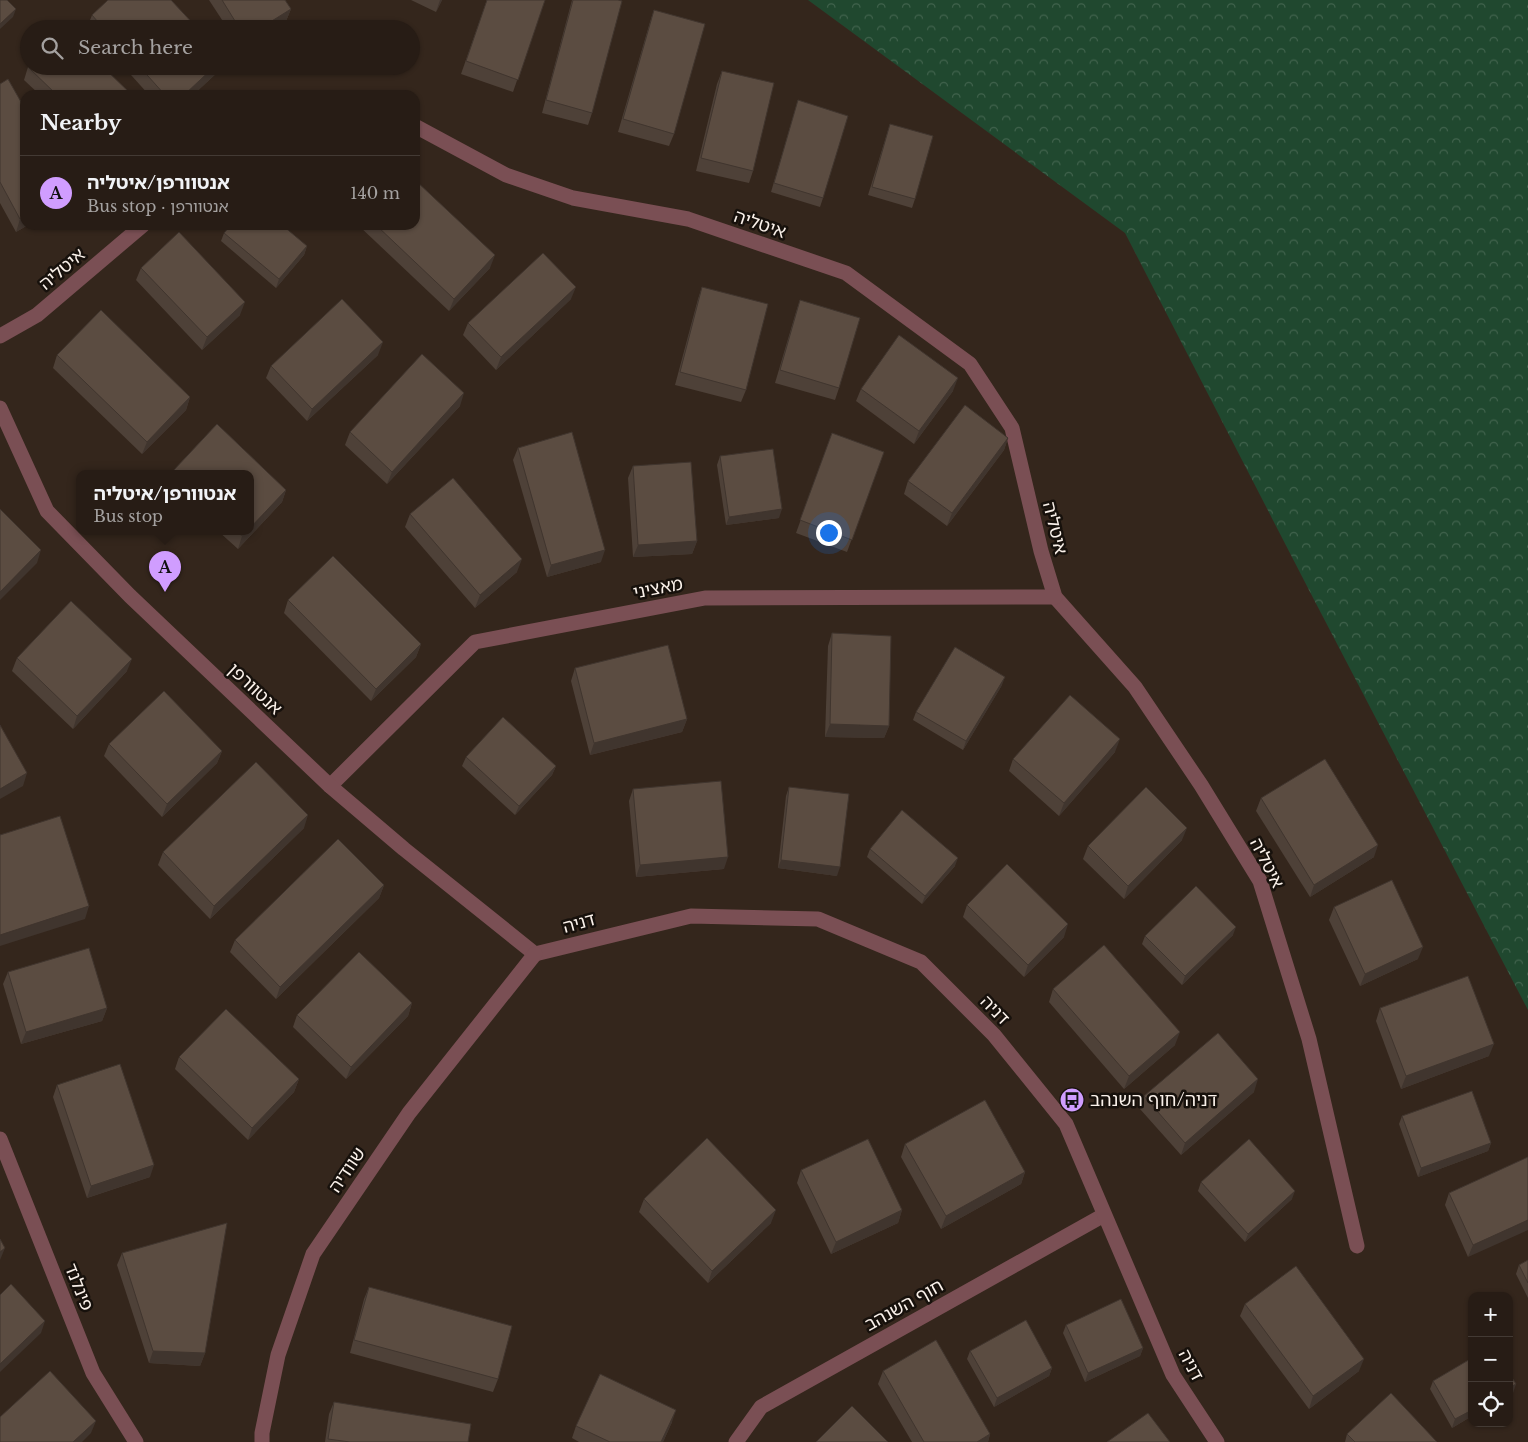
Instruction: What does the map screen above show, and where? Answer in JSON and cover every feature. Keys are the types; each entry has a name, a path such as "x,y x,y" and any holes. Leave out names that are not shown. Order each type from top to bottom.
{"street":[{"name":"איטליה","path":"420,129 506,175 572,198 688,219 846,273 970,364 1012,428 1040,551 1055,597 1135,686 1201,785 1260,881 1309,1038 1357,1246"},
{"name":"איטליה","path":"0,336 37,315 137,230"},
{"name":"אנטוורפן","path":"0,408 47,511 130,596 330,786 404,849 535,954"},
{"name":"מאציני","path":"330,786 475,642 705,598 1055,597"},
{"name":"דניה","path":"535,954 628,930 691,916 701,916 818,919 921,962 994,1035 1066,1124 1173,1374 1217,1442"},
{"name":"שוודיה","path":"262,1442 262,1433 278,1355 312,1254 409,1113 535,954"},
{"name":"פינלנד","path":"0,1139 93,1372 136,1442"},
{"name":"חוף השנהב","path":"736,1442 761,1407 1104,1215"}],"green space":[{"path":"808,0 1528,0 1528,1010 1125,233"}],"building":[{"path":"0,0 7,0 16,9 0,24"},
{"path":"108,0 171,0 190,20 96,20 92,15"},
{"path":"222,0 285,0 291,9 273,20 234,20"},
{"path":"487,0 545,0 518,80 466,61"},
{"path":"573,0 622,1 592,113 546,100"},
{"path":"654,10 705,24 674,134 623,119"},
{"path":"722,71 774,83 753,171 701,158"},
{"path":"36,75 111,75 127,90 52,90"},
{"path":"147,75 205,75 189,90 161,90"},
{"path":"8,79 20,100 20,219 0,182 0,84"},
{"path":"798,100 848,116 823,198 774,183"},
{"path":"890,124 933,136 915,199 872,187"},
{"path":"420,185 495,255 454,299 381,230 420,230"},
{"path":"227,230 288,230 307,246 279,279 224,233"},
{"path":"179,232 245,302 207,337 141,268"},
{"path":"543,253 576,287 501,357 468,323"},
{"path":"702,287 768,304 746,390 680,372"},
{"path":"342,299 383,342 312,409 271,366"},
{"path":"800,300 860,318 839,388 780,370"},
{"path":"101,310 190,397 147,442 57,355"},
{"path":"899,335 958,378 919,431 861,389"},
{"path":"422,354 464,393 392,472 350,432"},
{"path":"965,405 1008,438 952,513 908,481"},
{"path":"217,424 286,490 254,524 254,470 174,470"},
{"path":"572,432 605,550 551,565 518,448"},
{"path":"832,433 884,452 852,540 800,520"},
{"path":"773,449 782,509 729,517 720,456"},
{"path":"691,462 697,541 638,545 633,466"},
{"path":"453,478 522,559 480,595 410,514"},
{"path":"0,509 41,550 0,592"},
{"path":"333,556 421,644 376,689 288,600"},
{"path":"71,601 132,659 77,716 17,658"},
{"path":"832,633 891,636 889,726 830,724"},
{"path":"668,645 687,719 594,743 575,668"},
{"path":"955,647 1005,677 966,741 916,712"},
{"path":"164,691 222,751 167,804 109,744"},
{"path":"1070,695 1120,739 1064,803 1013,759"},
{"path":"503,717 556,766 519,806 466,757"},
{"path":"0,725 27,773 0,789"},
{"path":"1325,759 1378,845 1314,885 1261,798"},
{"path":"256,762 308,815 214,906 163,852"},
{"path":"721,781 728,857 640,865 633,789"},
{"path":"789,787 849,794 840,867 781,860"},
{"path":"1146,787 1187,828 1128,886 1088,846"},
{"path":"902,810 958,858 925,896 870,849"},
{"path":"60,816 89,906 0,935 0,835"},
{"path":"338,839 384,885 280,987 235,940"},
{"path":"1007,864 1068,924 1028,965 967,905"},
{"path":"1392,880 1423,947 1365,974 1334,907"},
{"path":"1196,886 1236,927 1185,976 1145,936"},
{"path":"1104,945 1180,1032 1129,1076 1053,989"},
{"path":"89,948 107,1008 26,1032 8,972"},
{"path":"359,952 412,1003 351,1067 297,1015"},
{"path":"1468,976 1494,1044 1406,1076 1380,1008"},
{"path":"226,1009 299,1079 252,1128 179,1057"},
{"path":"1218,1033 1258,1079 1185,1143 1144,1096"},
{"path":"120,1064 154,1165 91,1186 57,1085"},
{"path":"1472,1091 1491,1143 1421,1168 1402,1116"},
{"path":"985,1100 1025,1172 946,1216 905,1144"},
{"path":"707,1138 776,1210 712,1271 644,1199"},
{"path":"868,1139 902,1210 836,1242 801,1170"},
{"path":"1249,1139 1295,1191 1248,1234 1201,1182"},
{"path":"1528,1157 1528,1220 1473,1245 1449,1193"},
{"path":"227,1223 205,1353 153,1351 122,1253"},
{"path":"0,1239 5,1248 0,1252"},
{"path":"1528,1260 1528,1283 1519,1265"},
{"path":"1296,1266 1364,1359 1313,1396 1245,1304"},
{"path":"11,1284 45,1321 0,1364 0,1295"},
{"path":"369,1287 512,1326 498,1379 354,1340"},
{"path":"1121,1299 1143,1348 1088,1373 1066,1325"},
{"path":"1026,1320 1052,1368 997,1398 970,1351"},
{"path":"936,1340 990,1434 977,1442 924,1442 883,1371"},
{"path":"1468,1360 1468,1412 1455,1419 1433,1381"},
{"path":"50,1371 96,1421 73,1442 0,1442 0,1417"},
{"path":"600,1374 676,1410 661,1442 610,1442 576,1426"},
{"path":"1391,1393 1437,1442 1355,1442 1347,1434"},
{"path":"334,1402 471,1424 468,1442 350,1442 328,1439"},
{"path":"852,1406 888,1442 816,1442"},
{"path":"1148,1413 1170,1442 1107,1442"}],"place":[{"name":"אנטוורפן/איטליה","path":"165,592"},
{"name":"דניה/חוף השנהב","path":"1072,1100"}]}
